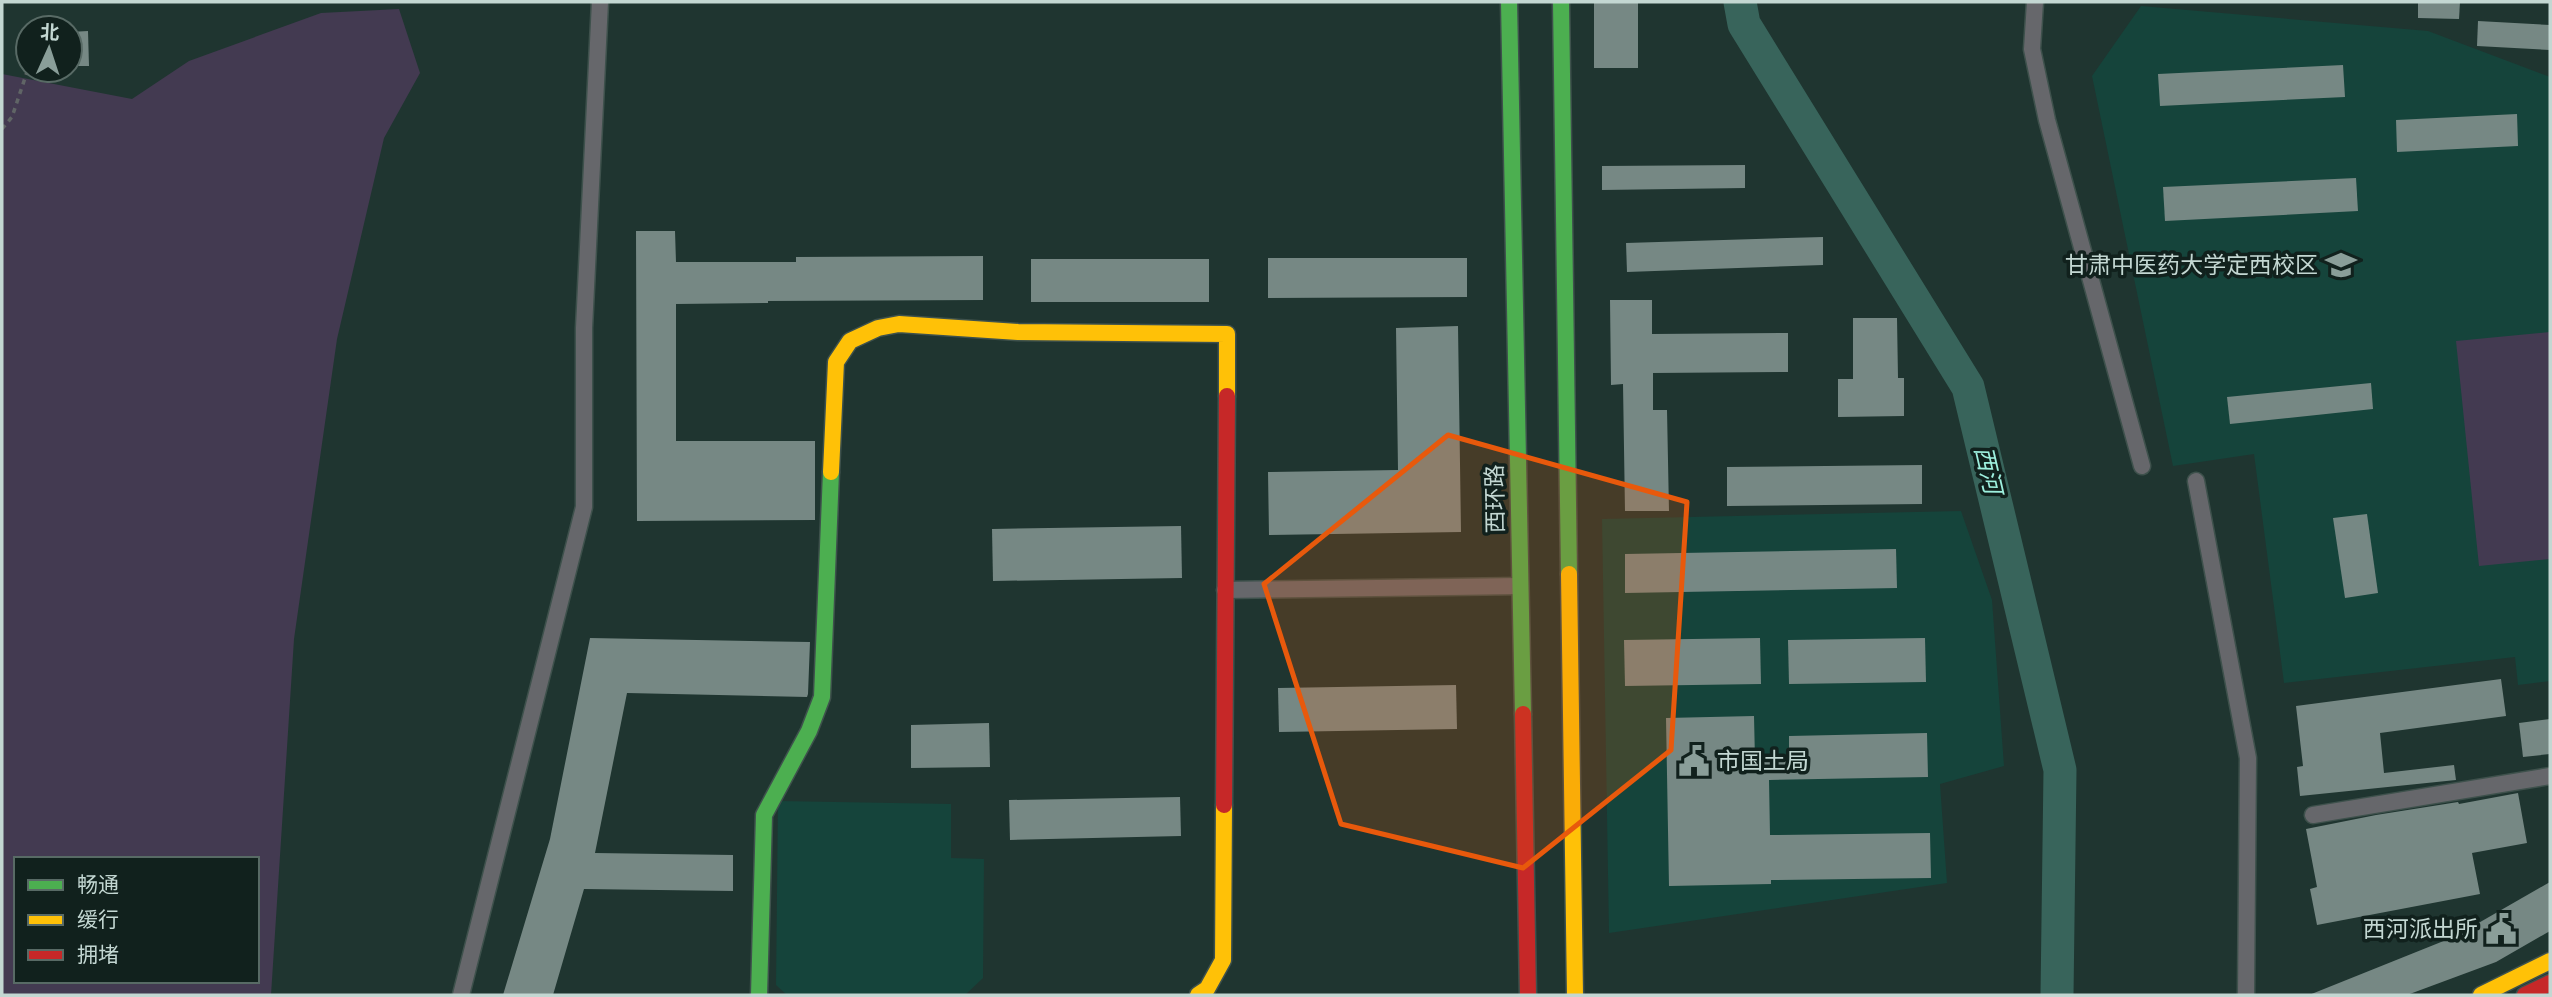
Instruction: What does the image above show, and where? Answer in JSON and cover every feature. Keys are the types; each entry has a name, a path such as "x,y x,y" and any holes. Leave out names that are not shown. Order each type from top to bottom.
{"main road":[{"name":"西环路","path":"1509,2 1528,995"},
{"path":"1561,2 1575,995"},
{"path":"759,995 764,815 809,731 822,697 836,362 850,341 877,328 899,324 1018,332 1227,334 1223,960 1207,989 1198,995"},
{"path":"2482,995 2550,961"},
{"path":"2525,995 2550,983"}],"street":[{"path":"461,995 584,507 584,328 597,18 600,2"},
{"path":"2035,2 2032,50 2047,120 2142,466"},
{"path":"2196,481 2248,758 2246,995"},
{"path":"1225,590 1520,586"},
{"path":"2313,815 2550,776"}],"path":[{"path":"2,129 12,117 23,84"}],"highlighted area":[{"path":"1448,435 1687,502 1671,750 1523,868 1341,824 1264,584"}],"shaded area":[{"name":"甘肃中医药大学定西校区","path":"2141,6 2428,31 2550,77 2550,681 2518,685 2515,657 2284,683 2254,454 2173,466 2092,76"},
{"path":"399,9 420,73 384,138 337,339 294,639 271,995 2,995 2,74 14,76 14,84 54,84 132,99 189,61 321,13"},
{"path":"2550,332 2550,559 2479,566 2456,341"},
{"path":"1961,511 1992,600 2004,766 1940,784 1947,883 1609,933 1602,519"},
{"path":"778,801 951,804 951,858 984,859 983,978 965,995 787,995 776,985"}],"building":[{"path":"1594,2 1638,2 1638,68 1594,68"},
{"path":"2418,2 2460,2 2459,19 2418,18"},
{"path":"2478,21 2550,25 2550,50 2477,46"},
{"path":"84,31 88,31 89,66 84,66"},
{"path":"2343,65 2345,97 2160,106 2158,74"},
{"path":"2517,114 2518,146 2397,152 2396,120"},
{"path":"1745,165 1745,188 1602,190 1602,166"},
{"path":"2356,178 2358,211 2165,221 2163,187"},
{"path":"636,231 675,231 676,262 796,262 796,257 983,256 983,300 676,304 676,441 815,441 815,520 637,521"},
{"path":"1823,237 1823,265 1627,272 1626,243"},
{"path":"1268,258 1467,258 1467,297 1268,298"},
{"path":"1031,259 1209,259 1209,302 1031,302"},
{"path":"1610,300 1652,300 1652,334 1788,333 1788,372 1653,373 1653,410 1667,410 1669,511 1625,511 1623,384 1611,385"},
{"path":"1853,318 1897,318 1898,378 1904,378 1904,416 1838,417 1838,379 1853,379"},
{"path":"1458,326 1461,532 1269,535 1268,472 1398,470 1396,328"},
{"path":"2371,383 2373,409 2230,424 2227,397"},
{"path":"1922,465 1922,504 1727,506 1727,467"},
{"path":"2367,514 2378,593 2345,598 2333,518"},
{"path":"1181,526 1182,578 993,581 992,529"},
{"path":"1896,549 1897,588 1625,593 1625,554"},
{"path":"590,638 810,642 808,694 807,697 627,693 595,853 733,855 733,891 584,889 553,995 503,995 550,839"},
{"path":"1760,638 1761,684 1625,686 1624,640"},
{"path":"1925,638 1926,682 1789,684 1788,640"},
{"path":"2501,679 2506,716 2380,733 2384,773 2454,765 2456,780 2300,796 2297,767 2303,766 2296,706"},
{"path":"1456,685 1457,729 1279,732 1278,688"},
{"path":"1754,716 1755,760 1789,760 1789,736 1927,733 1928,777 1769,780 1770,835 1930,833 1931,878 1771,880 1771,884 1669,886 1666,718"},
{"path":"2550,719 2550,754 2523,757 2519,723"},
{"path":"989,723 990,767 911,768 911,725"},
{"path":"2518,793 2527,843 2472,853 2480,894 2317,925 2310,889 2317,887 2306,829"},
{"path":"1180,797 1181,836 1010,840 1009,800"},
{"path":"2550,882 2550,931 2496,962 2407,995 2309,995 2476,928 2475,925"}],"waterway":[{"name":"西河","path":"1740,2 1744,24 1968,387 2060,770 2057,995"}],"traffic: fast":[{"path":"1509,2 1523,714"},
{"path":"1561,2 1569,574"},
{"path":"759,995 764,815 809,731 822,697 831,472"}],"traffic: slow":[{"path":"831,472 836,362 850,341 878,328 899,324 1018,332 1227,334 1227,396"},
{"path":"1569,574 1575,995"},
{"path":"1198,995 1207,989 1223,960 1224,805"},
{"path":"2481,995 2550,961"}],"traffic: jam":[{"path":"1224,805 1227,396"},
{"path":"1523,714 1528,995"},
{"path":"2525,995 2550,983"}],"place":[{"name":"甘肃中医药大学定西校区","path":"2341,265"},
{"name":"市国土局","path":"1694,761"},
{"name":"西河派出所","path":"2501,929"}]}
